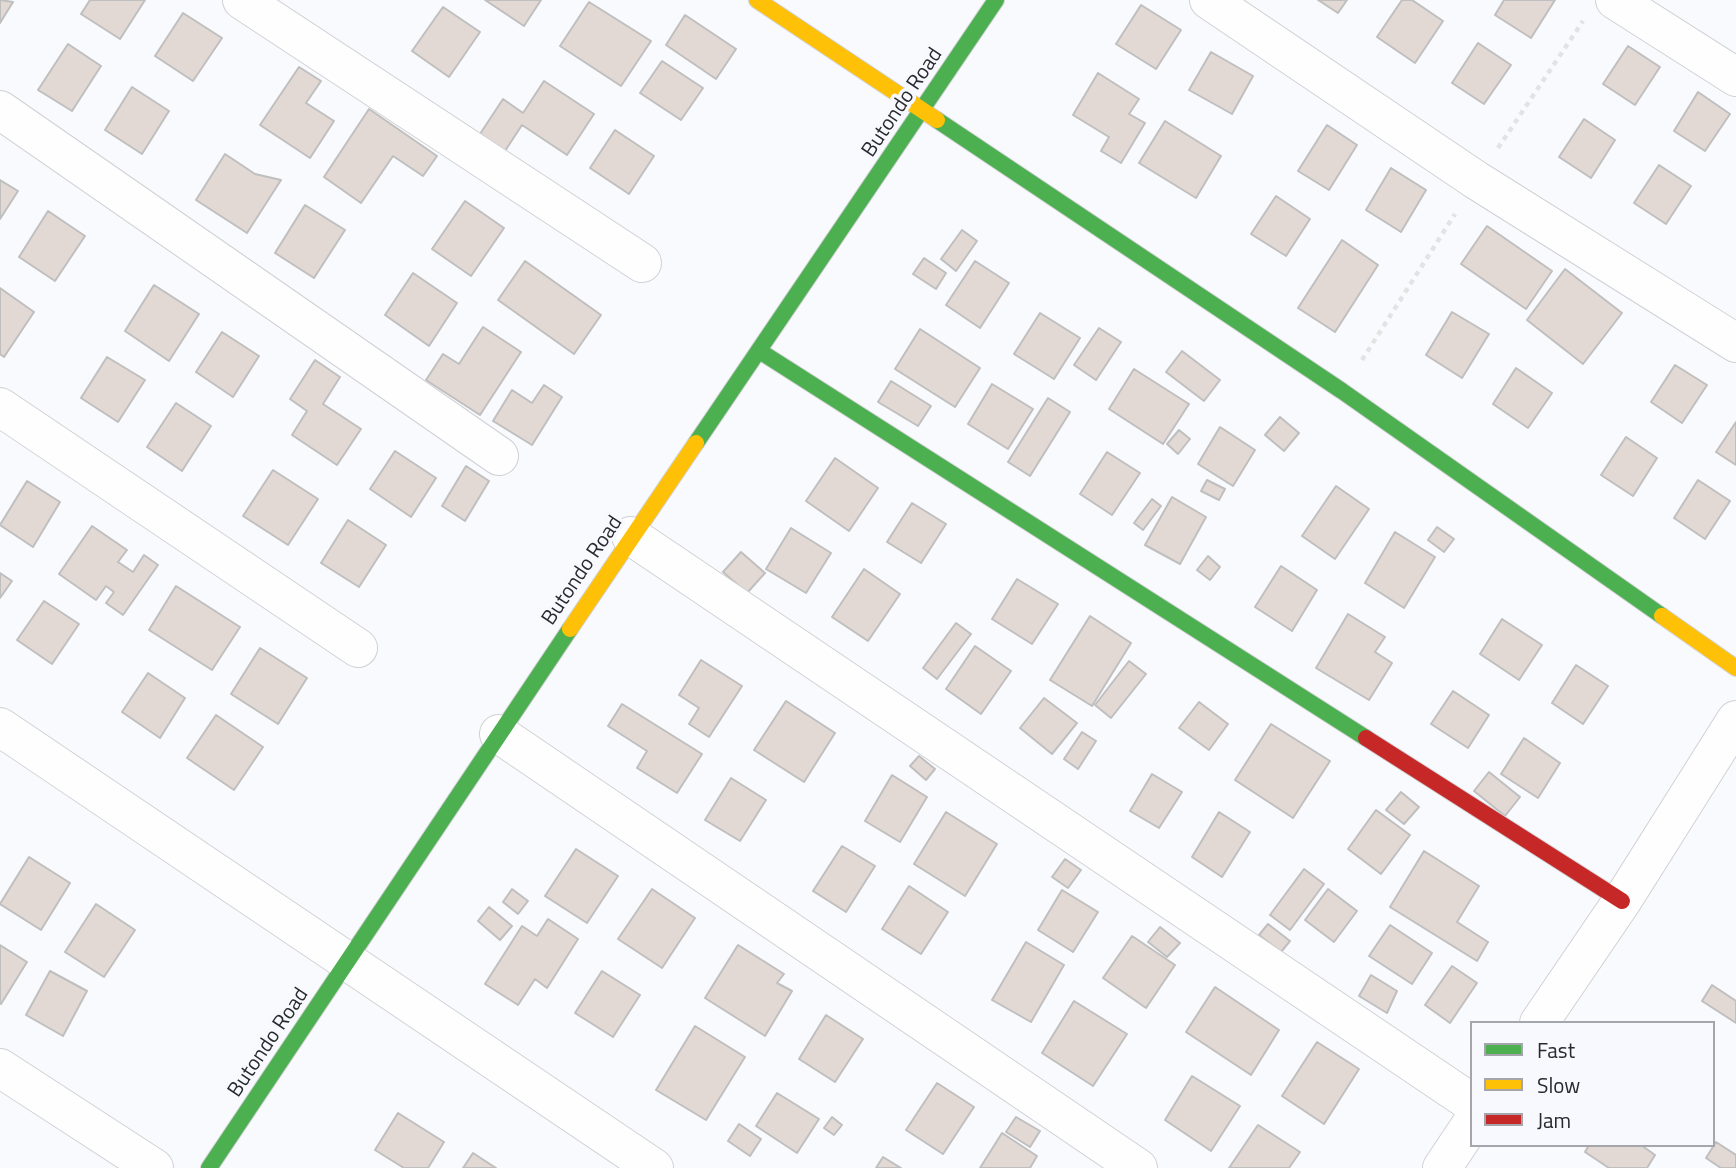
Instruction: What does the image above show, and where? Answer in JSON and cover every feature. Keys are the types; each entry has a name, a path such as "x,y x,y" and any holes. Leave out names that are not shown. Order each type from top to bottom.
{"street":[{"path":"242,0 642,263"},
{"path":"757,0 1342,391 1736,668"},
{"name":"Butondo Road","path":"209,1168 349,963 631,536 761,352 996,0"},
{"path":"1209,0 1476,180 1736,344"},
{"path":"1615,0 1736,77"},
{"path":"0,110 499,456"},
{"path":"761,352 1622,901"},
{"path":"0,407 358,648"},
{"path":"631,536 1470,1102"},
{"path":"1540,1021 1622,901 1736,720"},
{"path":"0,727 653,1168"},
{"path":"499,734 1138,1168"},
{"path":"0,1068 154,1168"},
{"path":"1442,1168 1470,1126"}],"building":[{"path":"0,0 13,2 0,23"},
{"path":"90,0 145,0 120,39 81,14"},
{"path":"485,0 541,0 524,26"},
{"path":"1318,0 1347,0 1338,13"},
{"path":"1402,0 1412,0 1443,21 1415,63 1377,37"},
{"path":"1504,0 1555,0 1531,38 1495,15"},
{"path":"589,2 651,41 621,86 560,46"},
{"path":"1141,5 1181,30 1156,69 1116,44"},
{"path":"443,7 480,32 449,77 412,51"},
{"path":"183,13 222,38 193,81 155,56"},
{"path":"685,15 736,49 716,79 666,45"},
{"path":"1478,43 1511,65 1484,104 1452,83"},
{"path":"68,44 101,66 72,111 38,90"},
{"path":"1628,46 1660,67 1635,105 1603,84"},
{"path":"1211,52 1253,76 1232,114 1189,90"},
{"path":"662,61 703,88 681,120 640,93"},
{"path":"299,67 321,81 306,103 334,121 310,158 260,125"},
{"path":"1098,73 1139,99 1129,114 1145,123 1121,163 1101,151 1109,137 1073,115"},
{"path":"544,81 594,114 567,155 522,125 503,154 478,137 503,99 523,113"},
{"path":"132,87 169,111 142,154 105,130"},
{"path":"1698,92 1730,114 1705,151 1674,131"},
{"path":"369,109 437,156 423,176 393,156 361,203 324,177"},
{"path":"1584,119 1615,140 1591,178 1559,157"},
{"path":"1165,121 1221,156 1196,198 1139,163"},
{"path":"1327,125 1357,145 1329,190 1298,171"},
{"path":"615,130 654,156 629,194 590,168"},
{"path":"225,154 255,174 281,180 247,233 196,200"},
{"path":"1659,165 1691,186 1666,224 1634,203"},
{"path":"1391,168 1426,190 1401,232 1366,210"},
{"path":"0,180 18,191 0,219"},
{"path":"1276,196 1310,219 1286,256 1251,234"},
{"path":"465,201 504,228 471,276 432,249"},
{"path":"305,205 345,230 314,278 275,253"},
{"path":"48,211 85,236 55,281 19,257"},
{"path":"1487,226 1552,271 1526,309 1461,264"},
{"path":"962,230 977,241 956,271 941,259"},
{"path":"1342,240 1378,265 1335,332 1298,308"},
{"path":"924,258 946,273 936,289 913,274"},
{"path":"525,261 601,315 574,354 498,300"},
{"path":"975,261 1009,283 980,328 946,305"},
{"path":"1565,269 1622,313 1583,364 1527,320"},
{"path":"413,273 457,303 429,346 385,315"},
{"path":"154,285 199,314 169,361 125,331"},
{"path":"0,288 34,312 4,357 0,354"},
{"path":"1452,312 1489,334 1462,378 1426,355"},
{"path":"1040,313 1080,338 1054,379 1014,354"},
{"path":"483,327 521,352 480,415 426,380 443,354 459,364"},
{"path":"1099,328 1121,342 1096,380 1074,365"},
{"path":"920,329 980,368 955,407 895,369"},
{"path":"222,332 259,356 233,397 196,372"},
{"path":"1182,351 1220,380 1204,401 1166,372"},
{"path":"107,357 145,380 118,422 81,398"},
{"path":"315,360 340,377 323,404 361,429 337,465 292,435 307,411 290,399"},
{"path":"1675,365 1707,385 1682,423 1651,402"},
{"path":"1516,368 1552,393 1528,428 1493,404"},
{"path":"1134,369 1189,404 1163,444 1109,409"},
{"path":"891,381 931,406 918,426 878,402"},
{"path":"992,384 1033,409 1008,449 968,424"},
{"path":"544,385 562,397 532,445 493,421 512,390 532,403"},
{"path":"1048,398 1070,412 1030,476 1008,462"},
{"path":"176,403 211,426 182,471 147,447"},
{"path":"1280,417 1299,433 1284,451 1265,435"},
{"path":"1736,422 1736,465 1716,452"},
{"path":"1220,427 1255,450 1233,486 1198,464"},
{"path":"1179,430 1190,439 1178,454 1167,444"},
{"path":"1626,437 1657,458 1633,496 1601,475"},
{"path":"395,451 436,478 411,517 370,489"},
{"path":"1107,452 1140,473 1112,515 1080,494"},
{"path":"835,458 878,488 849,531 806,501"},
{"path":"466,466 489,481 465,521 442,506"},
{"path":"273,470 318,499 288,545 243,516"},
{"path":"1207,480 1225,489 1219,500 1201,491"},
{"path":"1698,480 1730,501 1705,539 1674,518"},
{"path":"27,481 60,502 33,547 0,525"},
{"path":"1336,486 1369,509 1335,559 1302,536"},
{"path":"1172,497 1206,517 1180,564 1145,545"},
{"path":"1152,499 1161,506 1143,530 1134,523"},
{"path":"912,503 946,524 921,563 887,542"},
{"path":"348,520 386,545 359,587 321,563"},
{"path":"92,526 127,550 118,562 133,572 144,555 158,565 123,615 106,603 114,592 106,586 96,600 59,574"},
{"path":"1437,527 1454,539 1444,552 1428,540"},
{"path":"791,528 831,553 806,593 766,569"},
{"path":"1395,532 1435,557 1404,608 1365,583"},
{"path":"741,552 765,573 747,593 723,572"},
{"path":"1208,556 1220,567 1210,580 1197,570"},
{"path":"1281,566 1317,590 1292,631 1255,607"},
{"path":"864,569 900,594 868,641 832,617"},
{"path":"0,573 12,581 0,598"},
{"path":"1017,579 1058,604 1032,644 992,619"},
{"path":"176,586 240,627 212,670 149,630"},
{"path":"44,601 79,624 52,664 17,640"},
{"path":"1348,614 1385,637 1375,652 1392,663 1369,700 1316,668"},
{"path":"1090,616 1131,643 1092,706 1050,680"},
{"path":"1502,619 1542,645 1519,680 1480,654"},
{"path":"956,623 971,634 937,679 923,668"},
{"path":"975,646 1011,671 981,714 946,689"},
{"path":"260,648 307,678 278,724 231,694"},
{"path":"701,660 742,686 709,737 689,724 699,708 679,695"},
{"path":"1129,661 1146,674 1111,718 1095,705"},
{"path":"1576,665 1608,686 1583,724 1552,703"},
{"path":"148,673 185,698 160,738 122,712"},
{"path":"1453,691 1489,715 1468,748 1431,724"},
{"path":"1044,698 1077,723 1052,754 1020,728"},
{"path":"786,701 835,733 804,782 754,750"},
{"path":"1199,702 1228,724 1209,750 1179,728"},
{"path":"622,704 702,754 677,793 637,768 647,751 608,726"},
{"path":"216,715 263,747 234,790 187,758"},
{"path":"1271,724 1330,761 1293,818 1235,780"},
{"path":"1082,732 1096,741 1078,769 1064,759"},
{"path":"1524,738 1560,763 1538,798 1501,774"},
{"path":"919,756 935,769 926,780 910,766"},
{"path":"1489,772 1520,797 1505,816 1474,791"},
{"path":"1152,774 1182,792 1159,828 1130,811"},
{"path":"892,775 927,797 900,842 865,821"},
{"path":"731,778 766,800 740,841 705,820"},
{"path":"1401,792 1419,807 1404,824 1386,810"},
{"path":"1376,810 1410,835 1381,874 1348,849"},
{"path":"946,812 997,844 965,896 914,864"},
{"path":"1219,812 1250,832 1222,877 1192,857"},
{"path":"842,846 875,866 846,912 813,891"},
{"path":"576,849 618,876 587,923 545,896"},
{"path":"1424,851 1479,886 1457,922 1488,942 1477,961 1390,907"},
{"path":"29,857 70,883 41,930 0,904"},
{"path":"1065,859 1081,870 1068,888 1052,877"},
{"path":"1304,869 1324,884 1290,930 1270,915"},
{"path":"909,886 948,912 921,954 882,929"},
{"path":"512,889 528,901 518,914 503,902"},
{"path":"652,889 695,918 662,968 618,939"},
{"path":"1328,889 1357,911 1334,942 1305,920"},
{"path":"1062,890 1098,912 1073,952 1038,930"},
{"path":"96,904 135,930 104,977 65,952"},
{"path":"489,907 512,926 500,940 478,921"},
{"path":"548,919 578,939 547,988 535,979 518,1005 485,984 522,926 537,936"},
{"path":"1268,924 1290,941 1281,952 1259,935"},
{"path":"1390,925 1432,953 1412,984 1369,956"},
{"path":"1160,927 1180,943 1167,957 1148,942"},
{"path":"1132,936 1175,965 1146,1008 1103,978"},
{"path":"1026,942 1064,965 1031,1022 992,1000"},
{"path":"0,945 27,962 1,1004 0,1003"},
{"path":"738,945 784,974 777,983 792,991 765,1036 705,998"},
{"path":"1452,966 1477,983 1450,1023 1425,1005"},
{"path":"50,971 87,991 63,1036 26,1015"},
{"path":"602,971 640,995 613,1037 575,1013"},
{"path":"1371,975 1397,991 1387,1013 1359,996"},
{"path":"1712,985 1736,1001 1736,1023 1702,1001"},
{"path":"1215,987 1279,1030 1251,1075 1186,1032"},
{"path":"1074,1001 1127,1034 1093,1086 1042,1053"},
{"path":"826,1015 863,1039 835,1082 799,1059"},
{"path":"695,1026 745,1057 706,1120 656,1090"},
{"path":"1317,1042 1359,1069 1324,1124 1282,1096"},
{"path":"1192,1076 1240,1106 1211,1151 1165,1120"},
{"path":"937,1083 974,1107 943,1154 906,1130"},
{"path":"777,1093 819,1119 797,1153 756,1126"},
{"path":"398,1113 444,1142 428,1168 404,1168 375,1150"},
{"path":"832,1117 842,1125 834,1135 824,1128"},
{"path":"1016,1117 1040,1131 1030,1147 1006,1132"},
{"path":"739,1124 761,1139 750,1156 728,1141"},
{"path":"1258,1125 1300,1152 1289,1168 1229,1168"},
{"path":"1002,1133 1037,1156 1030,1168 980,1168"},
{"path":"1715,1144 1736,1155 1736,1168 1721,1168 1706,1158"},
{"path":"1588,1147 1644,1147 1655,1155 1647,1168 1609,1168 1585,1152"},
{"path":"473,1153 496,1168 463,1168"},
{"path":"883,1157 901,1168 876,1168"}],"traffic: fast":[{"path":"696,443 996,0"},
{"path":"937,120 1342,391 1662,616"},
{"path":"761,352 1366,738"},
{"path":"209,1168 570,629"}],"traffic: slow":[{"path":"757,0 937,120"},
{"path":"570,629 696,443"},
{"path":"1662,616 1736,668"}],"traffic: jam":[{"path":"1366,738 1622,901"}]}
